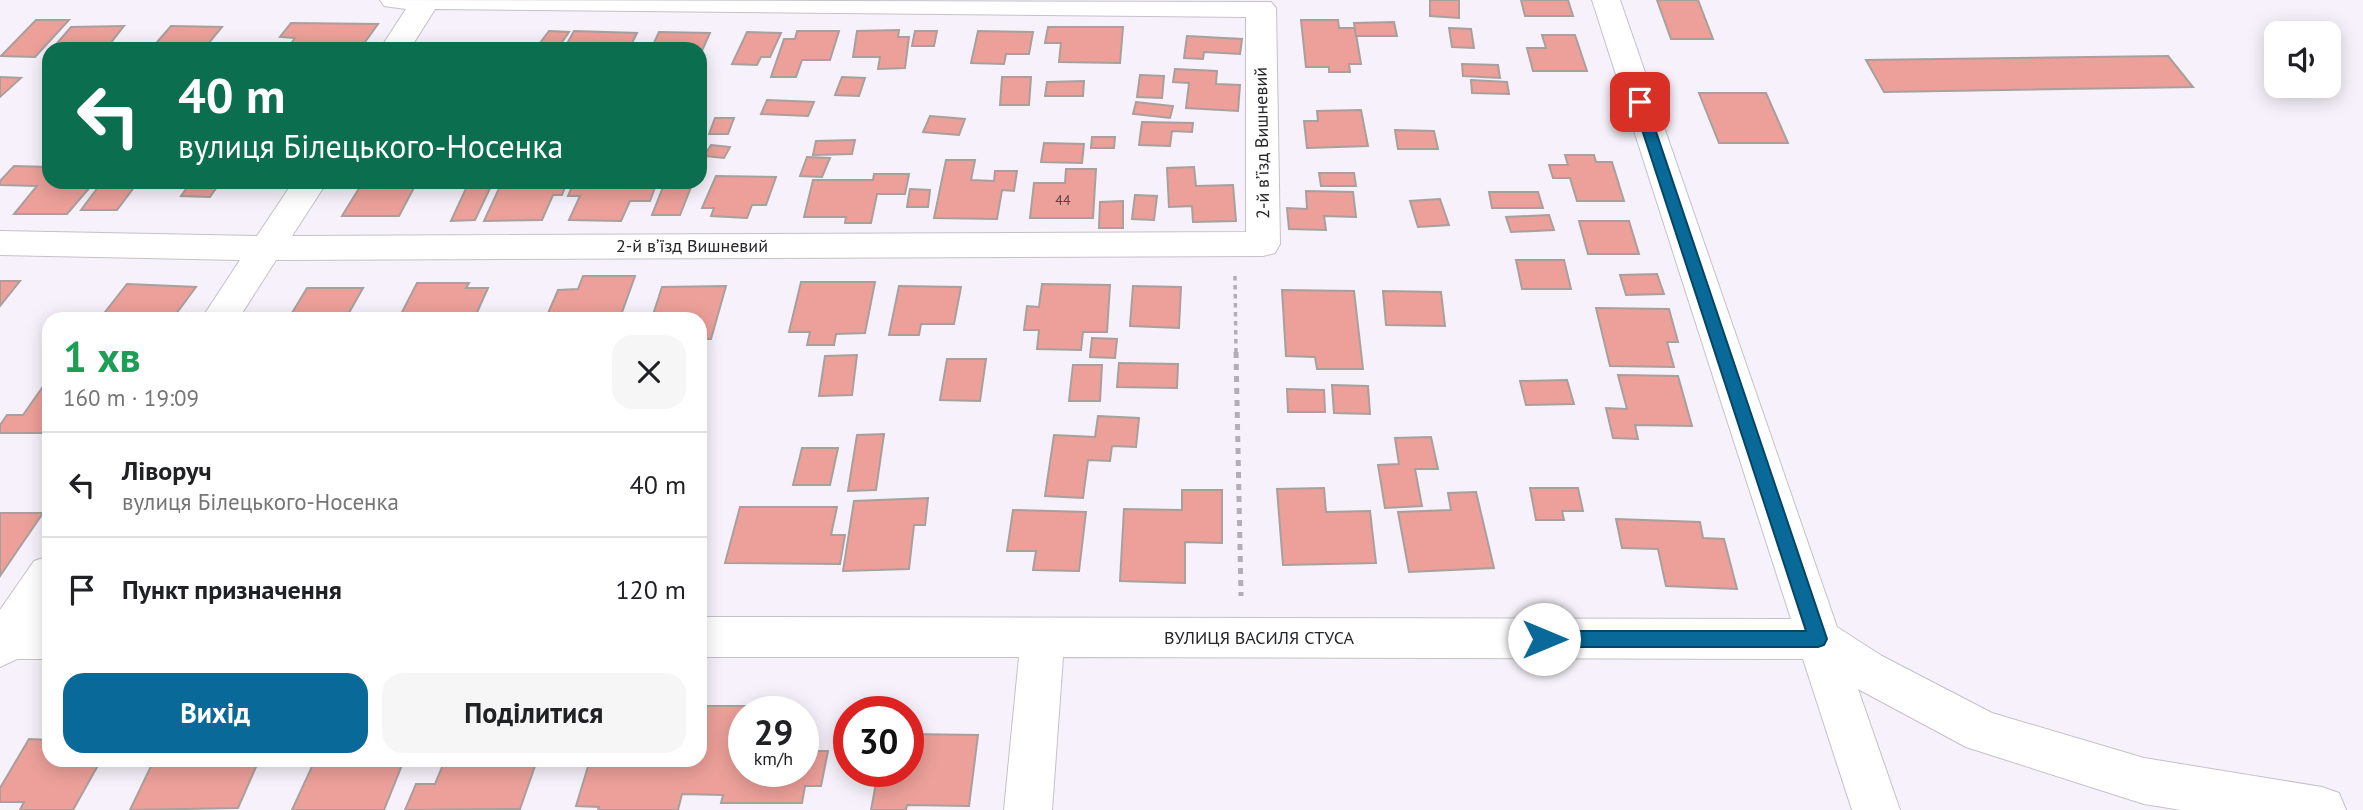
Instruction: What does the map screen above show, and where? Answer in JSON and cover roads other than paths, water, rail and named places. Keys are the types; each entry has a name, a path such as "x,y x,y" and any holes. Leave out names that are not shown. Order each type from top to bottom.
{"street":[{"path":"394,0 426,0"},
{"path":"399,42 426,0"},
{"name":"2-й вʼїзд Вишневий","path":"0,243 268,248 1263,244 1261,8 426,0"},
{"path":"1606,0 1876,810"},
{"path":"224,312 306,189"},
{"path":"2,642 42,584"},
{"path":"1028,810 1043,636"},
{"name":"ВУЛИЦЯ ВАСИЛЯ СТУСА","path":"707,637 1818,639"},
{"path":"2,642 42,639"},
{"path":"1818,639 1866,670 1982,732 2144,781 2322,810"}]}
